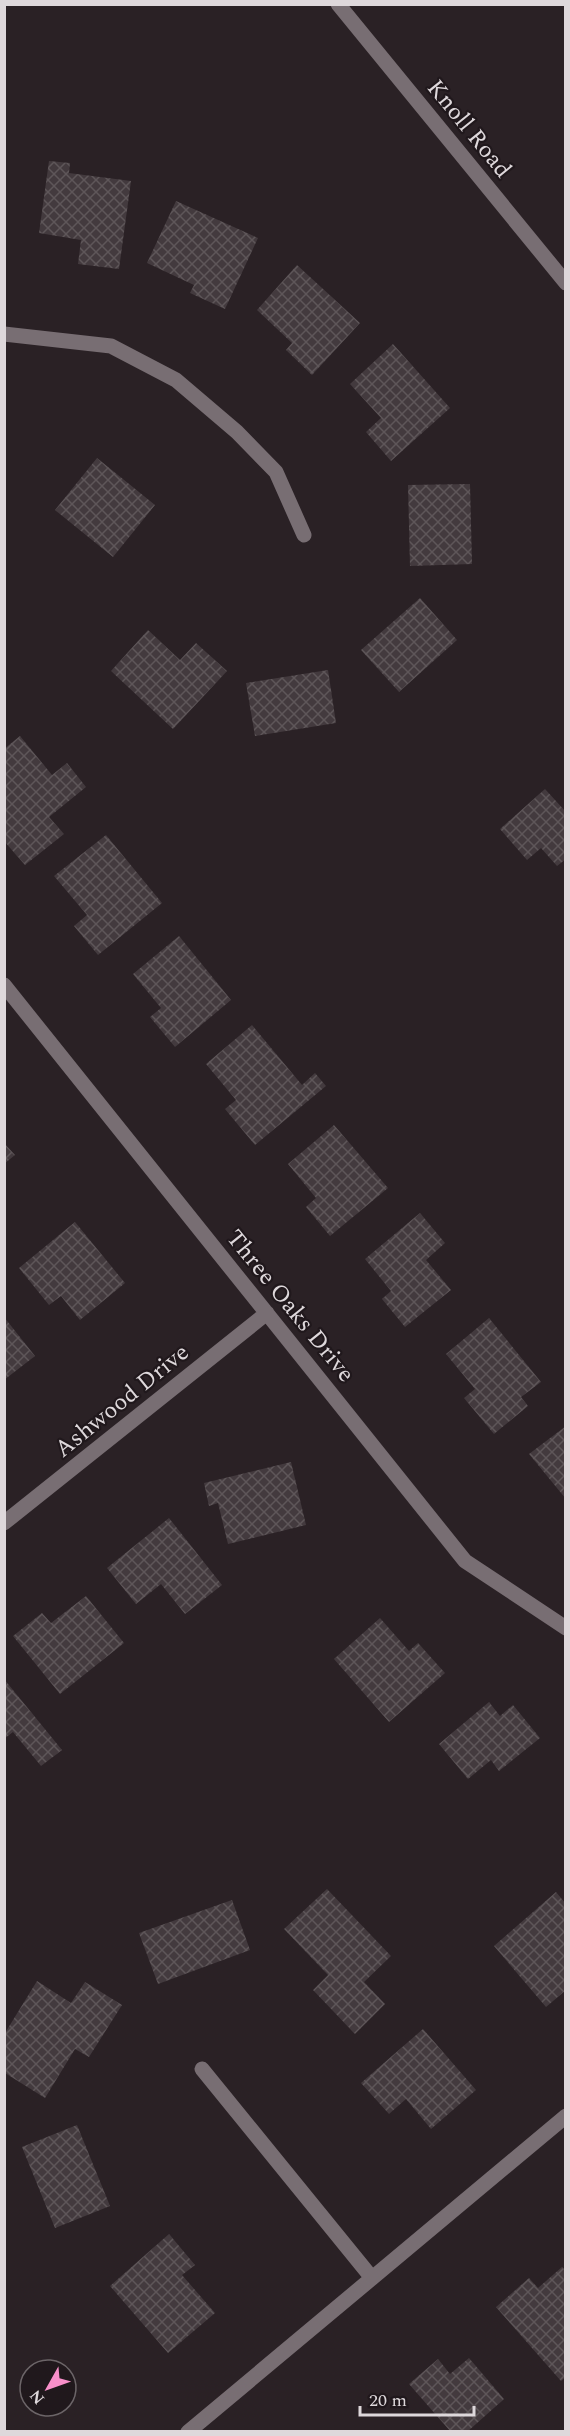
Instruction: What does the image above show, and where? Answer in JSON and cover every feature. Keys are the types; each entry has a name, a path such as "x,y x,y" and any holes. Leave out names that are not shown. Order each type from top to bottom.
{"street":[{"name":"Knoll Road","path":"338,4 566,283"},
{"path":"4,334 111,346 176,380 237,432 276,472 304,535"},
{"name":"Three Oaks Drive","path":"4,985 465,1561 566,1628"},
{"name":"Ashwood Drive","path":"4,1523 267,1313"},
{"path":"202,2069 372,2278"},
{"path":"188,2432 566,2116"}],"building":[{"path":"49,161 70,163 69,173 131,181 119,269 78,264 81,240 39,233"},
{"path":"176,201 258,238 225,309 190,293 194,285 147,263"},
{"path":"297,265 360,323 312,375 286,350 292,343 257,310"},
{"path":"393,344 450,408 391,461 366,432 381,418 350,384"},
{"path":"97,458 155,505 113,557 55,510"},
{"path":"470,484 472,564 410,566 408,485"},
{"path":"420,598 457,640 399,692 361,650"},
{"path":"148,630 180,660 196,643 227,671 173,729 111,671"},
{"path":"328,670 336,723 255,736 246,683"},
{"path":"20,736 52,775 67,763 86,787 49,817 64,834 25,865 4,841 4,749"},
{"path":"545,789 566,812 566,859 557,866 541,848 527,860 500,829"},
{"path":"106,835 162,903 98,955 74,926 87,915 54,876"},
{"path":"179,936 231,1000 175,1047 150,1017 161,1008 133,974"},
{"path":"252,1025 302,1085 315,1073 326,1086 255,1145 225,1109 236,1100 206,1064"},
{"path":"334,1125 388,1188 330,1236 306,1207 316,1198 288,1164"},
{"path":"4,1143 15,1155 4,1164"},
{"path":"420,1213 445,1243 426,1260 451,1290 405,1327 382,1299 391,1291 365,1259"},
{"path":"75,1222 125,1283 80,1320 61,1296 49,1305 19,1268"},
{"path":"4,1317 35,1356 4,1380"},
{"path":"489,1318 541,1382 521,1397 528,1406 494,1434 464,1398 475,1389 446,1354"},
{"path":"566,1426 566,1499 529,1454"},
{"path":"291,1462 306,1525 228,1544 218,1503 209,1506 204,1483"},
{"path":"169,1518 222,1585 185,1614 161,1584 136,1604 107,1568"},
{"path":"86,1596 124,1643 60,1694 13,1636 42,1613 51,1623"},
{"path":"380,1618 409,1651 418,1643 445,1673 389,1722 334,1659"},
{"path":"4,1679 62,1750 41,1766 13,1732 4,1739"},
{"path":"489,1702 500,1716 513,1705 540,1738 499,1771 491,1760 468,1779 439,1744"},
{"path":"327,1889 391,1956 364,1982 385,2004 355,2034 313,1990 328,1975 284,1929"},
{"path":"556,1892 566,1904 566,1965 564,1967 566,1969 566,1990 546,2007 494,1946"},
{"path":"232,1900 250,1950 158,1984 139,1933"},
{"path":"37,1981 71,2003 85,1982 122,2005 89,2057 75,2049 45,2098 5,2073 5,2033"},
{"path":"423,2029 476,2090 431,2129 406,2099 389,2114 361,2083"},
{"path":"77,2125 110,2206 55,2228 22,2147"},
{"path":"169,2234 195,2265 182,2275 215,2313 168,2353 110,2286"},
{"path":"562,2267 566,2271 566,2377 561,2381 496,2307 529,2278 538,2288"},
{"path":"469,2358 504,2399 467,2432 451,2432 409,2384 438,2359 450,2374"}]}
